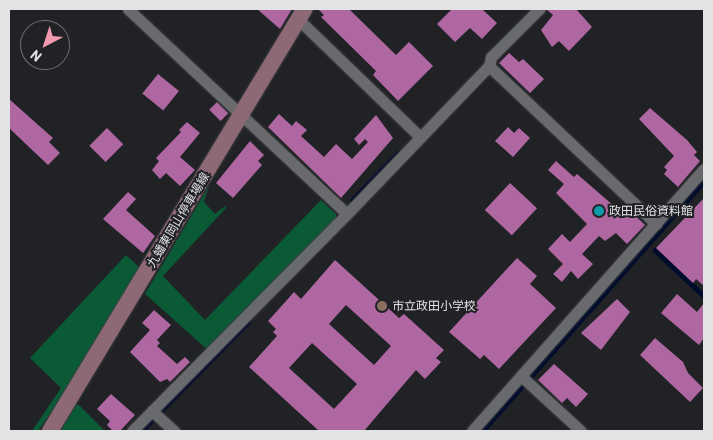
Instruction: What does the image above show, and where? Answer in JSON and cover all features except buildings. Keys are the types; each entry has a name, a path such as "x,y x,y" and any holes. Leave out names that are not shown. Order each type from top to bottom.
{"main road":[{"name":"九蟠東岡山停車場線","path":"50,431 302,14"}],"street":[{"path":"128,9 346,213"},
{"path":"132,431 155,414 419,136 489,66 492,57 539,9"},
{"path":"302,14 419,136"},
{"path":"489,66 656,224"},
{"path":"472,431 525,380 704,169"},
{"path":"525,380 581,431"},
{"path":"155,414 174,431"}],"green space":[{"path":"209,186 204,202 215,214 225,206 226,208 163,276 205,320 321,200 336,214 336,220 209,351 145,294"},
{"path":"126,255 140,268 66,391 38,431 32,431 61,388 30,358"},
{"path":"76,405 79,405 105,431 60,431"}],"waterway":[{"path":"352,200 398,153"},
{"path":"482,431 704,181"},
{"path":"655,250 704,296"},
{"path":"141,431 248,322"}],"place":[{"name":"政田民俗資料館","path":"599,211"},
{"name":"市立政田小学校","path":"382,306"}]}
